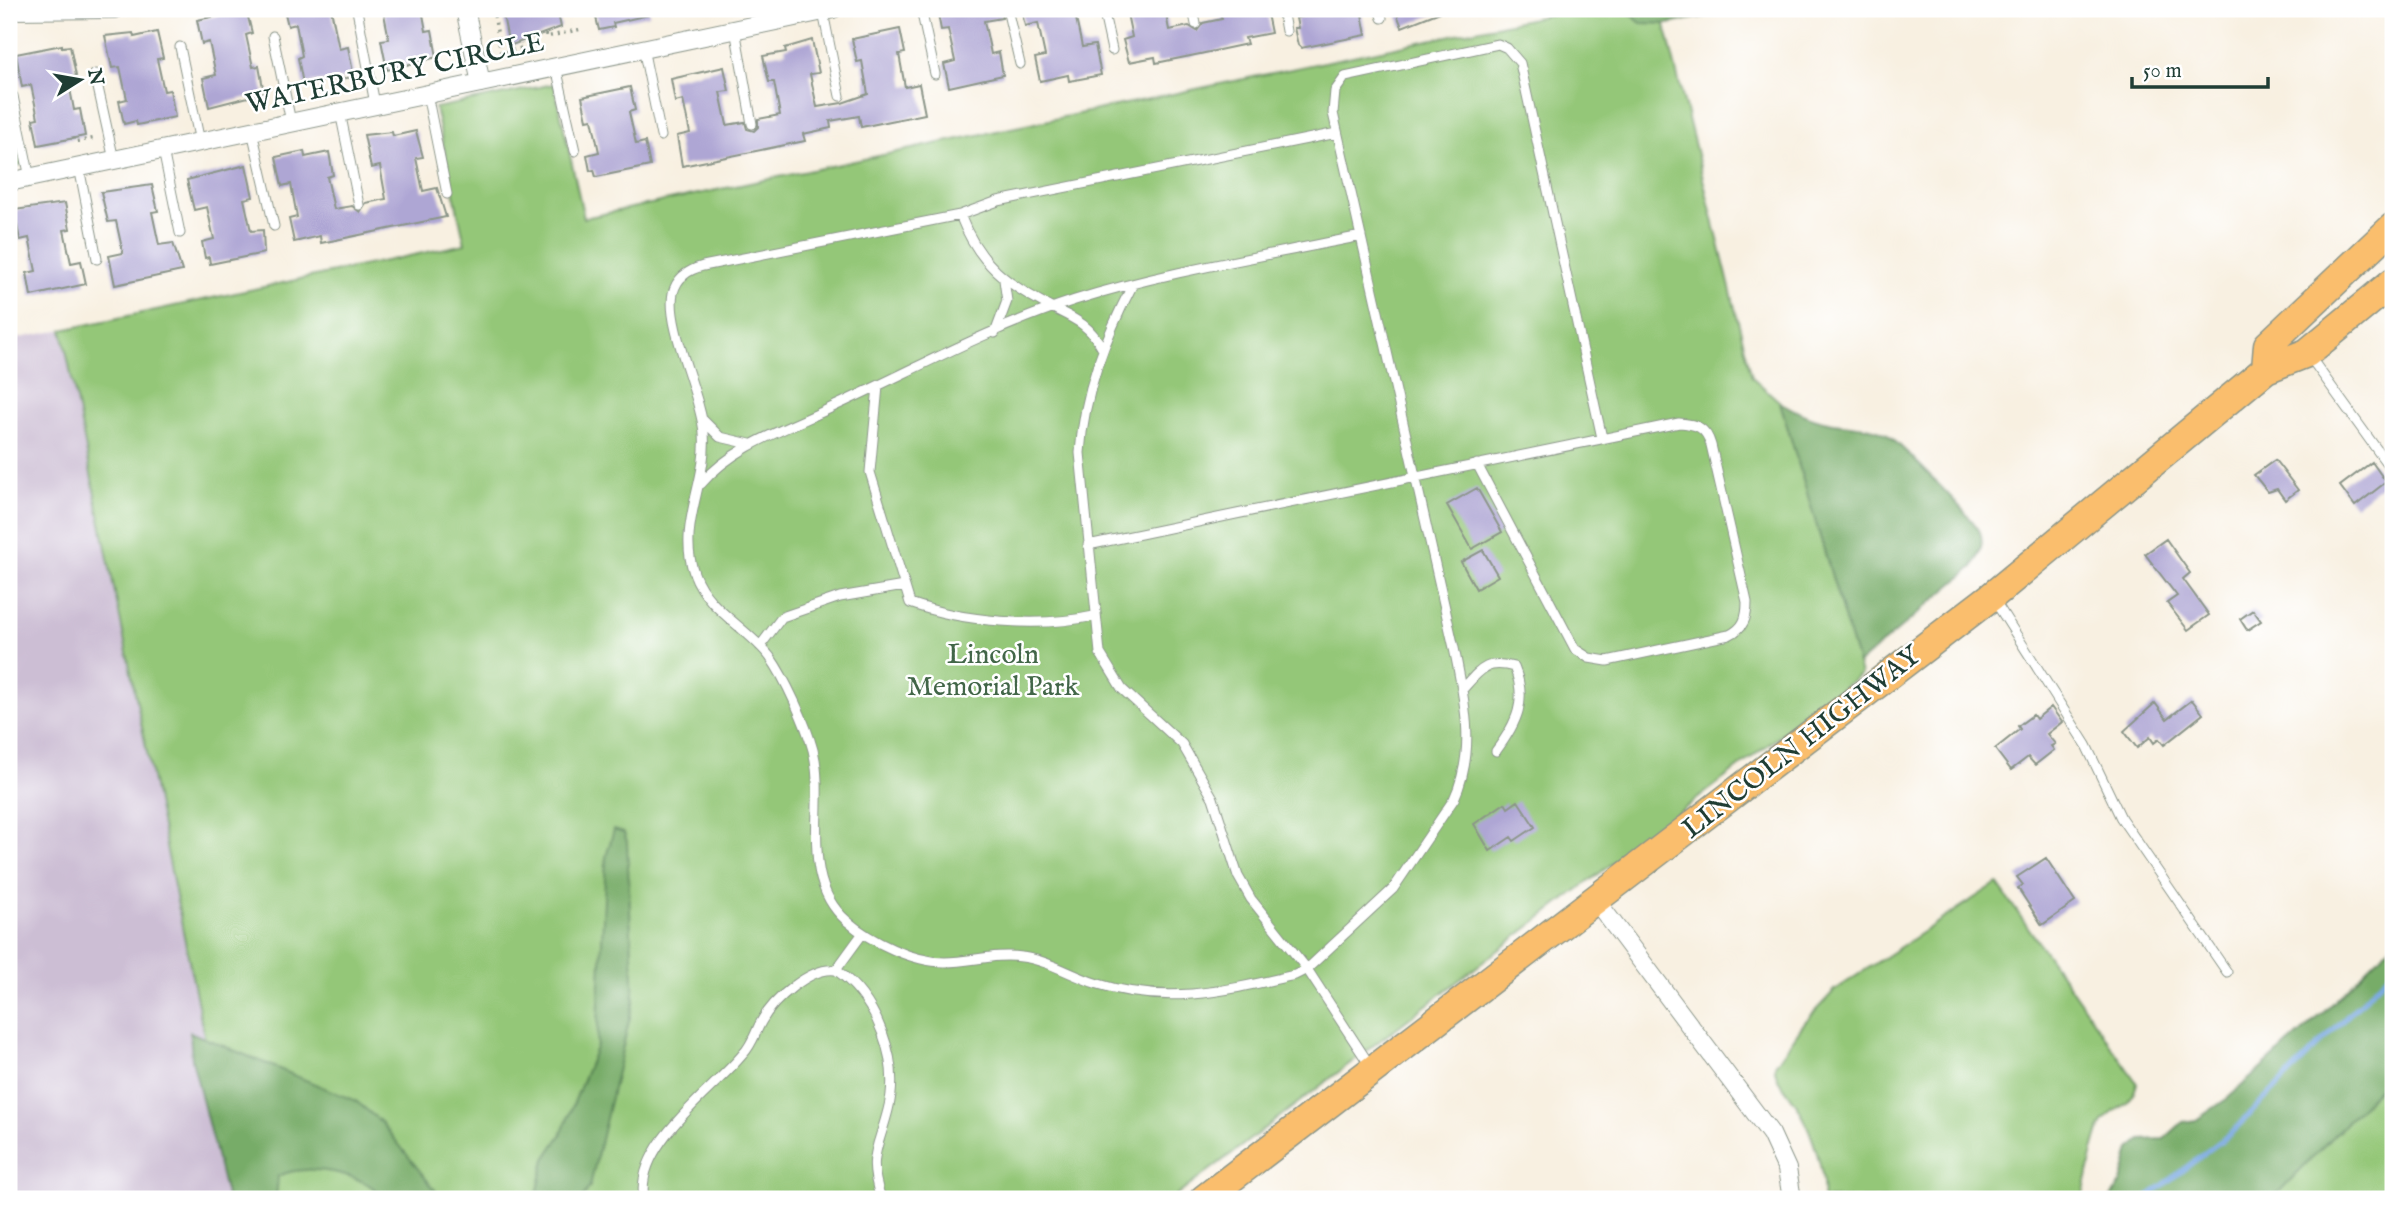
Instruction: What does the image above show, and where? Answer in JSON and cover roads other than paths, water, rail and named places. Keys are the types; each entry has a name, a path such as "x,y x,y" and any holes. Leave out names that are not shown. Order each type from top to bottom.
{"main road":[{"path":"2266,369 2268,345 2393,227"},
{"name":"LINCOLN HIGHWAY","path":"1204,1199 1597,902 1993,596 2266,369 2307,353 2393,282"}],"street":[{"path":"9,10 115,9"},
{"path":"465,9 481,83"},
{"name":"WATERBURY CIRCLE","path":"9,182 643,48 735,27 761,15 828,10"},
{"path":"1597,902 1771,1134 1787,1169 1792,1199"}],"lane":[{"path":"921,9 935,74"},
{"path":"1007,9 1020,64"},
{"path":"1103,9 1112,50"},
{"path":"1193,9 1196,24"},
{"path":"1282,9 1286,31"},
{"path":"358,10 375,104"},
{"path":"828,10 840,96"},
{"path":"735,27 752,124"},
{"path":"273,36 290,122"},
{"path":"1338,133 998,201 960,215 702,266 683,276 673,294 672,306 702,418 705,446 700,485 687,537 695,576 717,608 760,646 779,675 813,750 815,833 823,882 845,920 863,933 903,953 929,961 947,962 988,955 1024,957 1094,982 1154,995 1205,994 1295,975 1307,969 1392,889 1454,799 1461,783 1467,747 1462,690 1332,102 1339,83 1353,73 1488,45 1507,48 1520,63 1602,438"},
{"path":"180,47 200,142"},
{"path":"643,48 661,136"},
{"path":"556,67 575,150"},
{"path":"95,74 114,160"},
{"path":"426,94 447,194"},
{"path":"12,96 30,178"},
{"path":"340,112 359,205"},
{"path":"252,131 274,226"},
{"path":"163,150 180,233"},
{"path":"79,167 97,259"},
{"path":"960,215 983,259 1004,280 1087,327 1102,348"},
{"path":"700,485 713,469 752,444 995,333 1054,309 1133,284 1361,236"},
{"path":"995,333 1007,301 1004,280"},
{"path":"1133,284 1102,348 1081,427 1080,453 1094,616 1100,653 1122,689 1182,744 1213,798 1238,876 1251,899 1307,969 1374,1071"},
{"path":"2307,353 2393,472"},
{"path":"878,386 870,472 910,603 944,615 1066,622 1094,616"},
{"path":"702,418 720,437 752,444"},
{"path":"1088,545 1415,477 1477,464 1602,438 1679,423 1698,425 1708,436 1747,603 1747,614 1741,628 1729,635 1607,661 1582,655 1575,649 1477,464"},
{"path":"760,646 782,617 840,597 904,586"},
{"path":"1993,596 2086,745 2121,818 2227,972"},
{"path":"1462,690 1479,670 1497,662 1514,667 1522,685 1521,706 1511,730 1496,751"},
{"path":"836,970 863,933"},
{"path":"644,1199 646,1171 656,1151 687,1110 743,1055 774,1005 807,976 827,968 848,978 871,1010 881,1031 892,1068 888,1111 873,1161 881,1199"}],"waterway":[{"path":"2145,1199 2231,1133 2393,970"}],"park label":[{"name":"Lincoln Memorial Park","path":"993,671"}]}
